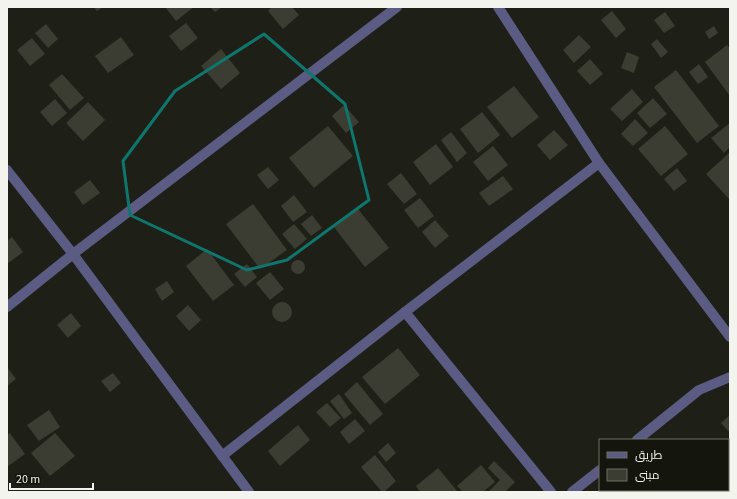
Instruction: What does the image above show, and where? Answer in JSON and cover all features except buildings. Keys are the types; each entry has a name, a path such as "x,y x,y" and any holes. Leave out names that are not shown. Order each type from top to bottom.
{"street":[{"path":"7,307 73,254 397,7"},
{"path":"498,7 599,163 730,337"},
{"path":"222,456 405,312 599,163"},
{"path":"7,170 73,254 249,492"},
{"path":"405,312 551,492"},
{"path":"638,439 699,390 730,377"},
{"path":"572,492 599,471"}],"highlighted area":[{"path":"264,34 345,104 369,200 287,260 247,270 130,215 123,161 175,91"}]}
